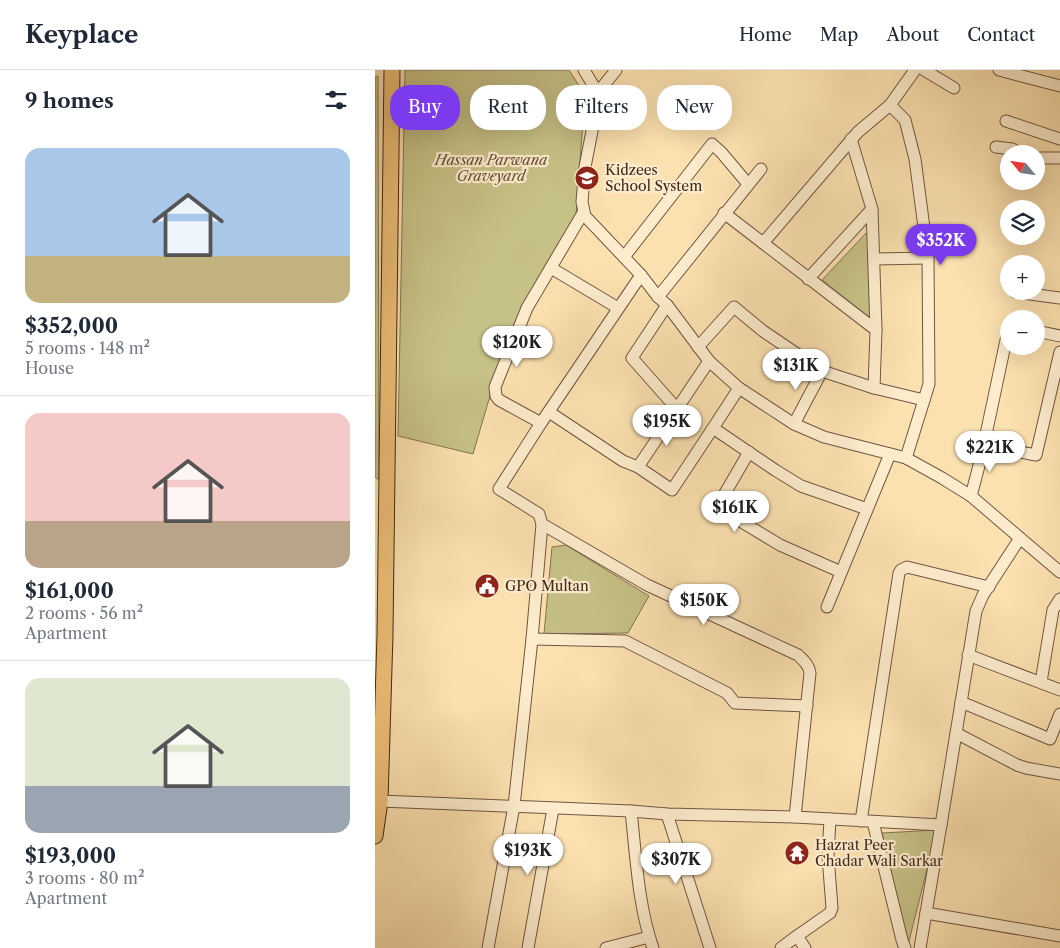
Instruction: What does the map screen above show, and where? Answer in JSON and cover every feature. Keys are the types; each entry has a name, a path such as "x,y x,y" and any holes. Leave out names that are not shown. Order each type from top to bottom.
{"main road":[{"path":"375,836 380,801 385,634 392,70"}],"street":[{"path":"583,70 593,85"},
{"path":"604,85 615,70"},
{"path":"763,243 851,139 890,105 915,70"},
{"path":"924,70 954,88"},
{"path":"999,70 1060,86"},
{"path":"890,105 905,120 915,159 928,258 929,384 906,458"},
{"path":"1006,121 1060,139"},
{"path":"592,130 585,167 583,213 641,275 709,361 739,388 794,424 824,437 906,458 971,496 1060,572"},
{"path":"851,139 873,208 876,330 874,388"},
{"path":"624,258 712,144 721,152 747,184"},
{"path":"996,147 1000,148"},
{"path":"1045,158 1060,158"},
{"path":"677,409 631,358 662,301 725,213 747,184 761,170"},
{"path":"807,279 873,208"},
{"path":"541,423 499,400 496,396 495,388 521,321 583,213"},
{"path":"725,213 807,279 876,330"},
{"path":"875,260 928,258"},
{"path":"551,268 618,308"},
{"path":"488,948 514,806 542,524 539,514 499,489 641,275"},
{"path":"1045,296 1060,298"},
{"path":"698,348 734,307 763,331 822,370 874,388 924,400"},
{"path":"1045,334 1060,336"},
{"path":"983,445 1036,455 1060,352"},
{"path":"971,496 1003,355"},
{"path":"638,467 709,361"},
{"path":"794,424 822,370"},
{"path":"549,412 623,462 638,467 672,490 739,388"},
{"path":"713,428 801,486 867,508"},
{"path":"749,452 717,507 780,545 841,572"},
{"path":"827,607 889,454"},
{"path":"542,524 647,585 798,655 809,669 795,817"},
{"path":"919,948 976,611 983,595 1020,538"},
{"path":"905,948 867,821 899,572 907,567 989,587"},
{"path":"1041,682 1053,610 1060,599"},
{"path":"532,639 625,641 727,693 735,702 807,706"},
{"path":"968,655 1060,690"},
{"path":"961,702 1050,739 1060,714"},
{"path":"956,733 1017,765 1060,774"},
{"path":"380,801 667,814 795,817 941,825"},
{"path":"528,948 553,808"},
{"path":"606,948 651,943 639,881 631,811"},
{"path":"667,814 710,948"},
{"path":"781,948 831,910 828,856 830,819"},
{"path":"926,913 1060,936"},
{"path":"797,936 805,948"}],"green space":[{"name":"Hassan Parwana Graveyard","path":"405,70 569,70 579,85 556,85 556,130 582,130 576,215 504,348 473,454 398,436 404,130 460,130 460,85 405,85"},
{"path":"378,76 379,480 375,477 375,77"},
{"path":"866,233 872,237 870,318 822,280"},
{"path":"566,545 649,596 628,633 544,634 552,547"},
{"path":"937,830 908,945 882,833"}],"place":[{"name":"Kidzees School System","path":"587,178"},
{"name":"GPO Multan","path":"487,586"},
{"name":"Hazrat Peer Chadar Wali Sarkar","path":"797,853"}]}
